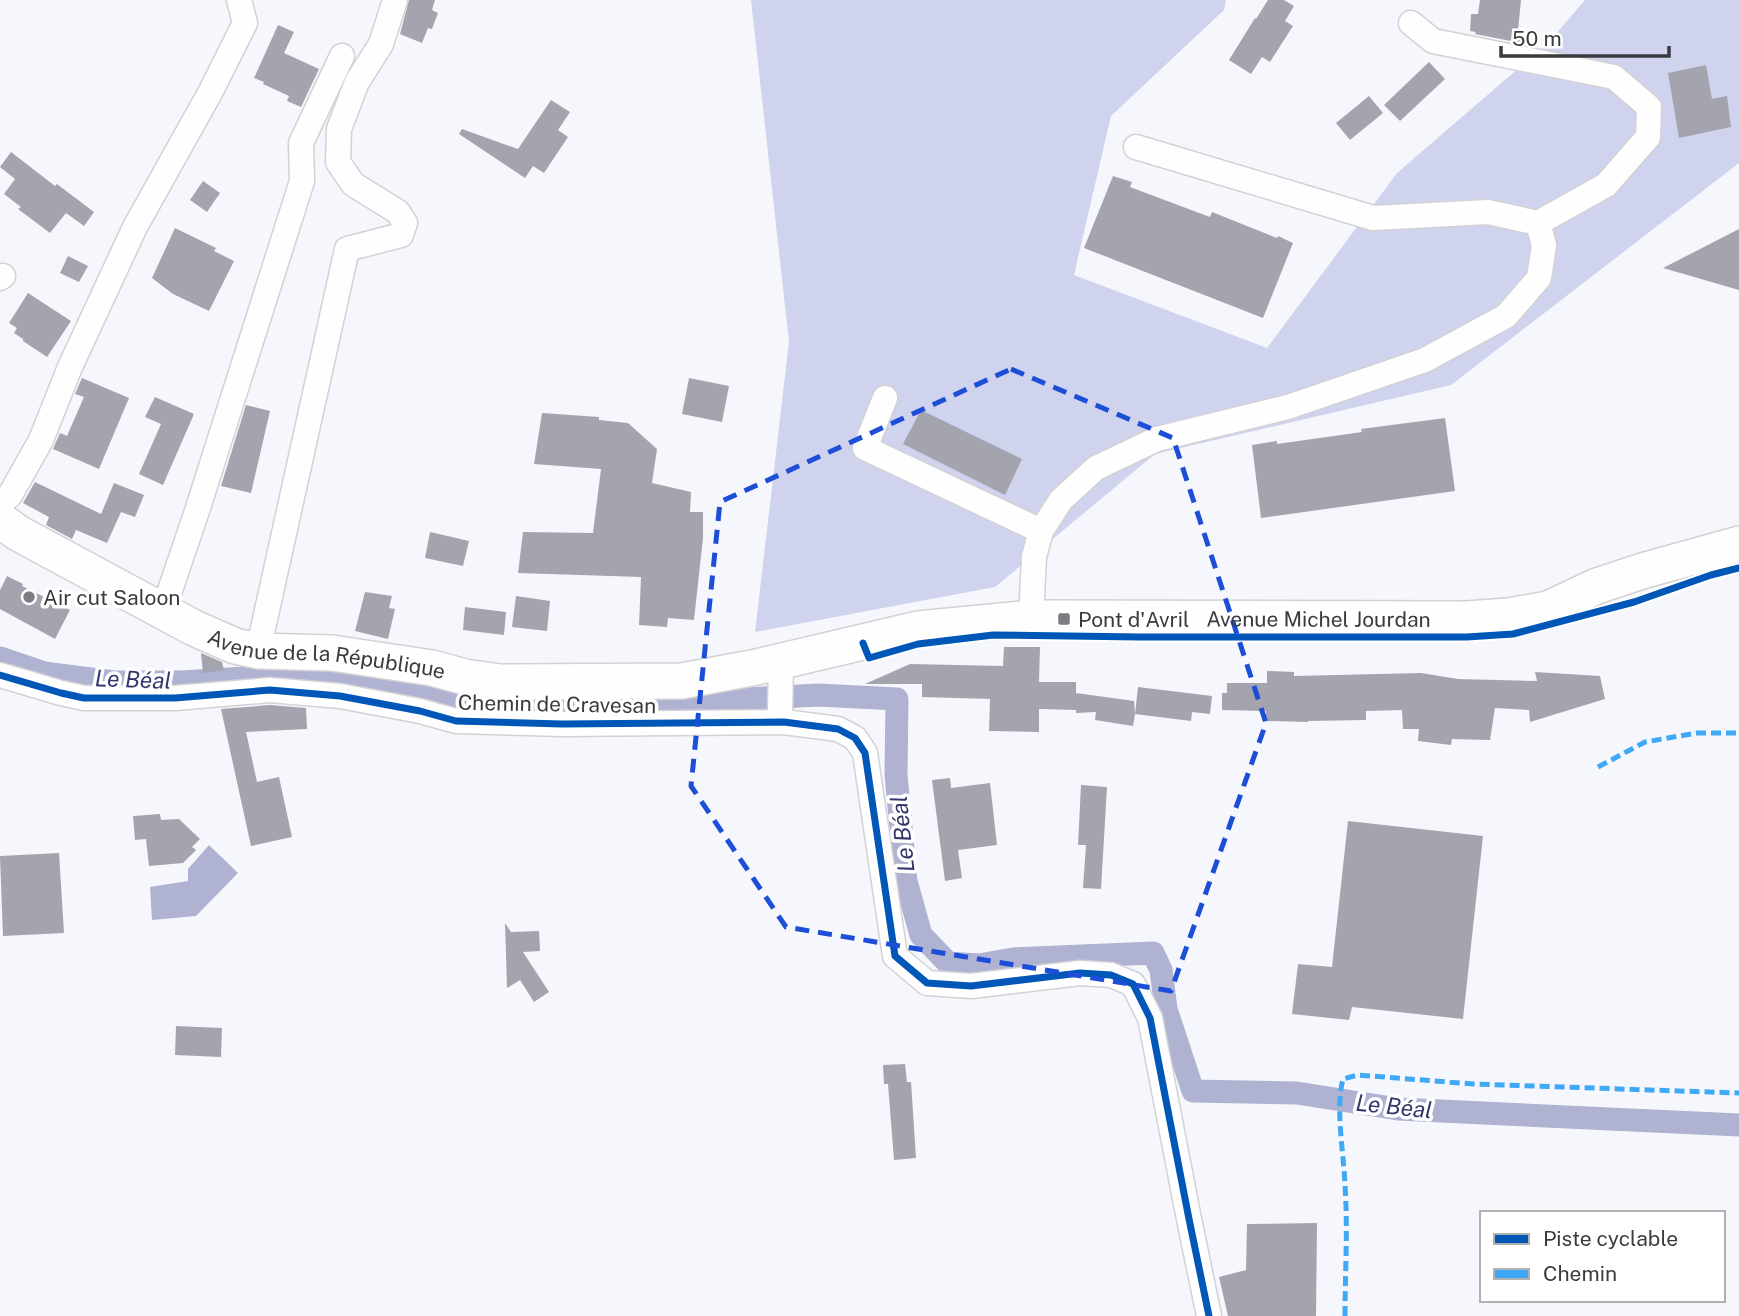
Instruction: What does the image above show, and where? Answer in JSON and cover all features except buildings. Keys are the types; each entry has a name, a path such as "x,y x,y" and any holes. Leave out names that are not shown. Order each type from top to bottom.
{"main road":[{"name":"Avenue de la République","path":"0,520 18,533 194,628 235,646 258,651 332,653 432,668 465,677 500,682 682,681"},
{"name":"Avenue Michel Jourdan","path":"682,681 781,672 918,629 1031,618 1370,620 1508,616 1548,609 1597,586 1739,544"}],"street":[{"path":"0,503 10,495 41,440 70,367 129,240 245,23 239,0"},
{"path":"258,651 347,248 401,235 405,223 398,212 353,184 338,162 340,129 357,82 381,44 395,0"},
{"path":"1136,147 1373,218 1488,212 1538,223 1606,186 1648,137 1649,107 1614,77 1433,41 1411,23"},
{"path":"163,611 302,181 300,143 342,56"},
{"path":"1031,618 1034,556 1041,531 1061,500 1096,468 1157,439 1288,407 1413,364 1506,316 1539,278 1544,245 1538,223"},
{"path":"885,398 865,448 1041,531"},
{"path":"781,672 782,717"},
{"name":"Chemin de Cravesan","path":"0,675 84,698 175,698 271,691 340,696 420,710 456,721 562,724 782,717 838,729 855,738 865,753 871,782 895,956 928,983 971,986 1080,973 1111,975 1133,984 1150,1018 1209,1316"}],"highlighted area":[{"path":"1011,369 1173,438 1266,723 1171,991 786,927 691,786 720,502"}],"shaded area":[{"path":"751,0 1226,0 1224,10 1111,116 1074,275 1267,348 1397,173 1549,42 1585,0 1739,0 1739,163 1451,385 1155,454 995,587 755,632 789,342"},
{"path":"209,845 238,873 196,916 152,920 150,887 188,881 188,869"}],"waterway":[{"name":"Le Béal","path":"0,658 44,673 114,682 335,677 479,707 614,706 818,695 897,699 896,775 906,881 921,935 948,963 979,965 1013,959 1153,953 1161,970 1166,1009 1193,1091 1297,1093 1398,1109 1739,1125"}],"marked path":[{"path":"1598,767 1645,742 1697,733 1739,733"},
{"path":"1345,1316 1346,1202 1340,1118 1343,1079 1358,1075 1473,1084 1739,1093"}],"cycle path":[{"path":"863,643 869,658 918,644 993,635 1467,637 1513,634 1634,602 1739,568"},
{"path":"0,675 84,698 175,698 270,690 340,696 420,711 456,721 562,724 784,722 838,729 855,738 865,753 895,956 927,983 971,986 1080,973 1111,975 1133,984 1150,1018 1209,1316"}],"place":[{"name":"Air cut Saloon","path":"29,597"},
{"name":"Pont d'Avril","path":"1064,619"}]}
